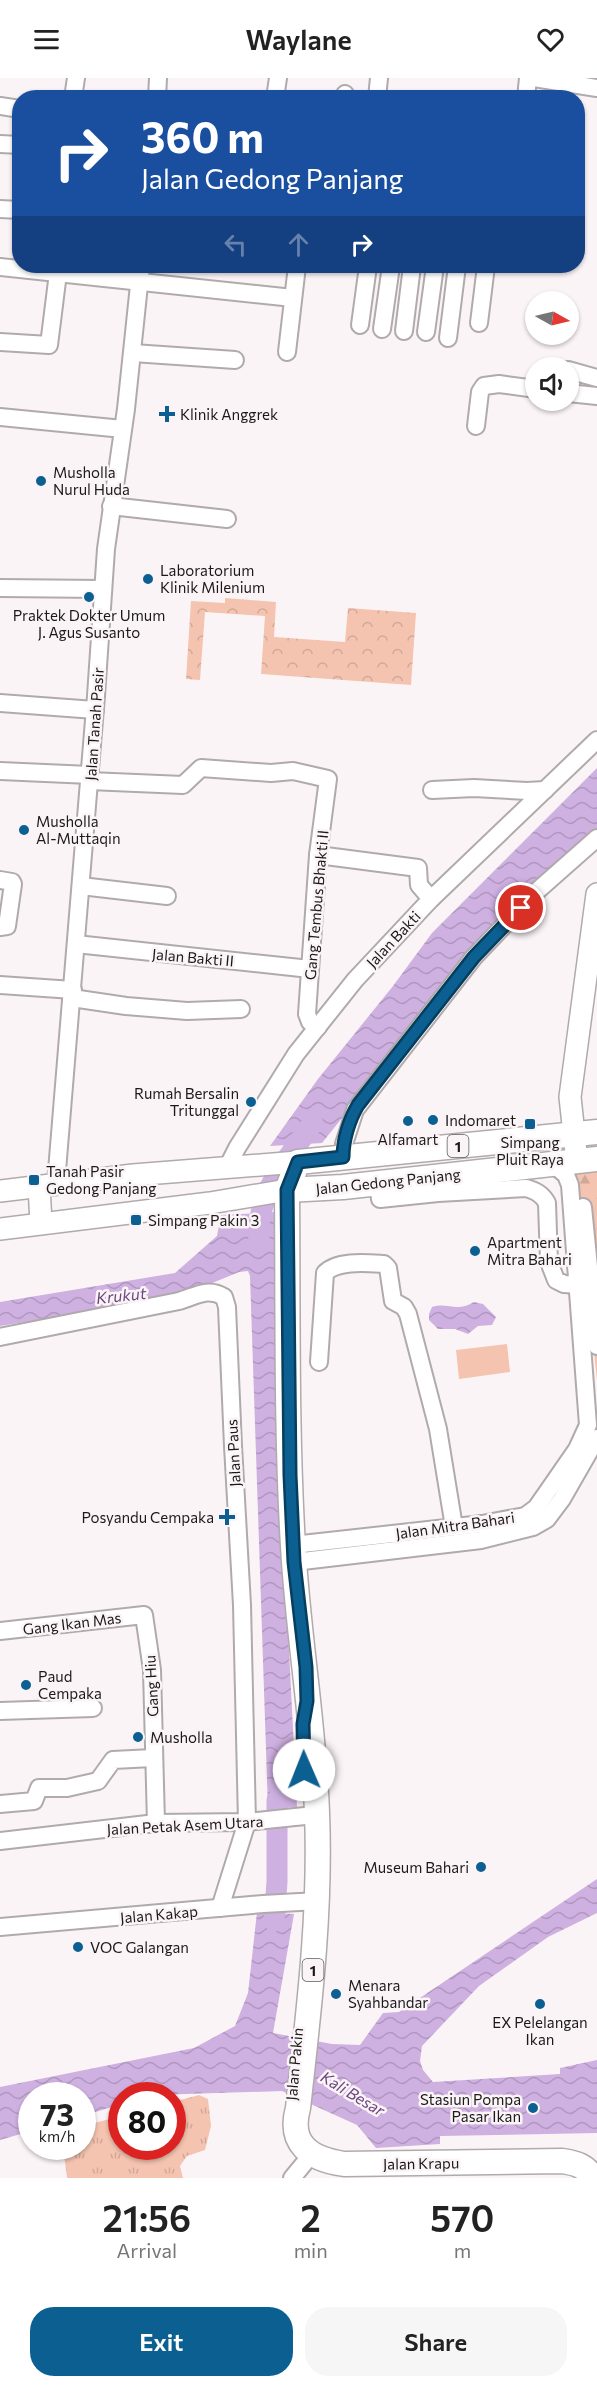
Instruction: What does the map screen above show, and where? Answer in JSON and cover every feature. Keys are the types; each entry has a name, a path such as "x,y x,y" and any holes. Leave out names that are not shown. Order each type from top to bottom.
{"highway":[{"name":"Jalan Gedong Panjang","path":"294,1162 597,1132"},
{"name":"Jalan Gedong Panjang","path":"279,1192 587,1160"},
{"name":"Jalan Pakin","path":"294,1162 279,1192 293,1554 306,1667 307,1701 312,1725 317,1814 294,2127 303,2147 311,2154"},
{"name":"Jalan Pakin","path":"307,1701 303,1724 302,1817 309,1902"},
{"name":"Jalan Krapu","path":"311,2154 324,2160 378,2168 426,2168 562,2161 585,2171"}],"main road":[{"path":"587,1160 573,1133 570,1097 597,894"},
{"name":"Jalan Gedong Panjang","path":"0,1191 48,1184 294,1162"},
{"path":"217,1202 226,1184 224,1173 229,1168"},
{"path":"40,1223 48,1184"},
{"name":"Jalan Gedong Panjang","path":"0,1228 217,1202 279,1192"}],"street":[{"path":"534,78 597,88"},
{"path":"0,342 49,345 58,273 140,274 293,298"},
{"path":"287,352 296,273"},
{"path":"351,311 356,273"},
{"path":"360,325 367,273"},
{"path":"382,329 390,273"},
{"path":"404,331 411,273"},
{"path":"426,332 434,273"},
{"path":"447,338 456,273"},
{"path":"479,323 485,273"},
{"name":"Jalan Tanah Pasir","path":"48,1184 72,994 111,506 133,353 140,274"},
{"path":"133,353 236,360"},
{"path":"579,373 597,378"},
{"path":"476,426 480,392 484,386 498,384 525,388"},
{"path":"579,394 597,396"},
{"path":"0,417 123,429"},
{"path":"111,506 227,519"},
{"path":"0,588 103,589"},
{"path":"0,703 95,710"},
{"name":"Jalan Bakti","path":"229,1168 237,1148 296,1054 355,980 431,899 593,743"},
{"name":"Gang Tembus Bhakti II","path":"89,778 183,784 201,768 271,773 293,771 312,773 328,779 318,855 307,1014 310,1022 318,1027"},
{"path":"0,771 89,778"},
{"path":"432,790 474,788 545,790"},
{"path":"343,1157 344,1144 358,1105 474,957 537,891 596,839"},
{"path":"318,855 418,868 418,885 431,899"},
{"path":"0,880 13,883 7,926 0,927"},
{"path":"81,886 167,896"},
{"name":"Jalan Bakti II","path":"76,944 310,969"},
{"path":"0,986 72,994 126,1006 187,1011 241,1009"},
{"name":"Jalan Mitra Bahari","path":"443,1533 481,1532 525,1515 536,1508 577,1449 588,1425 579,1285 587,1160"},
{"name":"Jalan Mitra Bahari","path":"553,1164 561,1169 569,1180 581,1237 597,1346"},
{"path":"486,1190 495,1182 500,1170"},
{"path":"378,1183 380,1199 486,1190 526,1188 534,1190 547,1203 549,1262 556,1280 564,1284 579,1285"},
{"path":"319,1362 325,1273 331,1266 384,1264 388,1268 393,1301 404,1307 408,1314 438,1429 443,1533"},
{"name":"Jalan Paus","path":"0,1337 179,1301 204,1293 215,1292 224,1297 227,1307 255,1821 220,1908"},
{"name":"Jalan Mitra Bahari","path":"293,1554 443,1533 533,1527 547,1519 562,1499 597,1438"},
{"name":"Gang Ikan Mas","path":"0,1631 144,1615"},
{"name":"Gang Hiu","path":"144,1615 152,1671 156,1823"},
{"path":"0,1711 93,1708"},
{"path":"0,1804 34,1801 39,1788 68,1788 98,1781 113,1760 153,1758"},
{"name":"Jalan Petak Asem Utara","path":"0,1840 156,1823 255,1821 302,1817"},
{"name":"Jalan Kakap","path":"0,1927 309,1902"},
{"path":"292,2178 311,2154"}],"green space":[{"path":"225,598 276,602 274,637 345,642 348,608 416,613 411,685 261,674 265,616 205,612 200,680 186,679 191,601 225,603"},
{"path":"597,1170 597,1380 574,1173"},
{"path":"507,1344 510,1372 459,1379 456,1350"},
{"path":"199,2095 208,2099 211,2126 205,2150 186,2157 186,2098"},
{"path":"108,2119 108,2160 184,2160 180,2166 183,2178 67,2178 65,2160 96,2160 96,2123"}],"water":[{"path":"597,768 597,828 577,846 370,1083 322,1143 270,1146 318,1079 393,986 432,933"},
{"name":"Krukut","path":"277,1212 280,1474 297,1807 268,1809 250,1276 248,1271 239,1272 171,1300 0,1326 0,1302 175,1273 217,1236 221,1215"},
{"path":"474,1302 483,1304 496,1317 492,1325 478,1326 468,1334 455,1329 438,1329 429,1320 432,1307 462,1307"},
{"name":"Kali Besar","path":"597,1879 597,1913 548,1937 479,1986 422,2046 420,2061 423,2070 433,2082 560,2074 560,2068 597,2060 597,2133 440,2136 440,2144 376,2148 357,2125 282,2091 186,2094 186,2082 108,2082 108,2108 96,2112 96,2082 25,2082 194,2048 235,2026 248,1993 257,1912 294,1914 273,2033 332,2044 360,2045 383,2013 399,2012"},
{"path":"18,2083 18,2135 0,2140 0,2087"}],"waterway":[{"path":"259,1241 259,1224 268,1192 284,1163 313,1123"},
{"path":"274,1921 277,1882 277,1800"}],"place":[{"name":"Klinik Anggrek","path":"167,414"},
{"name":"Musholla Nurul Huda","path":"41,481"},
{"name":"Laboratorium Klinik Milenium","path":"148,579"},
{"name":"Praktek Dokter Umum J. Agus Susanto","path":"89,597"},
{"name":"Musholla Al-Muttaqin","path":"24,830"},
{"name":"Rumah Bersalin Tritunggal","path":"251,1102"},
{"name":"Indomaret","path":"433,1120"},
{"name":"Alfamart","path":"408,1121"},
{"name":"Simpang Pluit Raya","path":"530,1124"},
{"name":"Tanah Pasir Gedong Panjang","path":"34,1180"},
{"name":"Simpang Pakin 3","path":"136,1220"},
{"name":"Apartment Mitra Bahari","path":"475,1251"},
{"name":"Posyandu Cempaka","path":"227,1517"},
{"name":"Paud Cempaka","path":"26,1685"},
{"name":"Musholla","path":"138,1737"},
{"name":"Museum Bahari","path":"481,1867"},
{"name":"VOC Galangan","path":"78,1947"},
{"name":"Menara Syahbandar","path":"336,1994"},
{"name":"EX Pelelangan Ikan","path":"540,2004"},
{"name":"Stasiun Pompa Pasar Ikan","path":"533,2108"}],"route":[{"path":"304,1770 303,1724 307,1701 306,1667 294,1562 290,1475 287,1190 298,1162 343,1157 343,1147 358,1105 474,957 521,908"}]}
